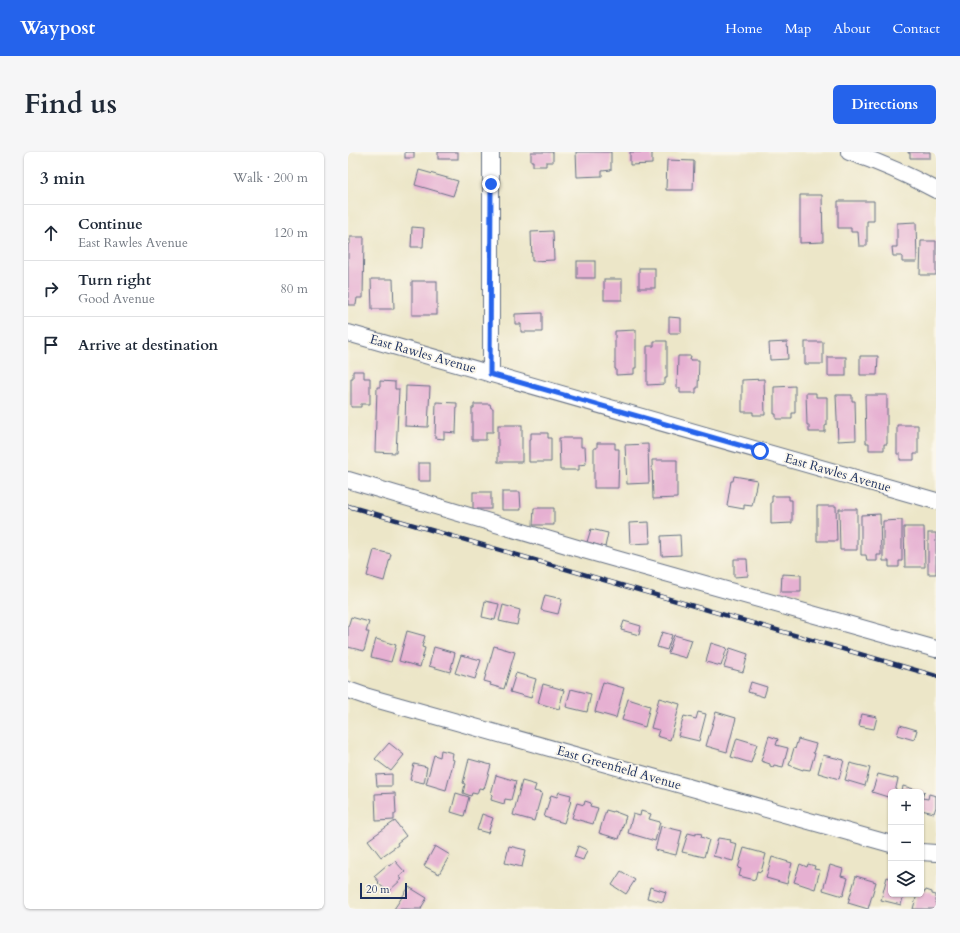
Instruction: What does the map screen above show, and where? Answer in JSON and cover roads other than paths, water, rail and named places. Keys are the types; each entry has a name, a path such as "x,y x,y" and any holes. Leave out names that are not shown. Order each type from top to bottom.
{"street":[{"path":"490,374 491,152"},
{"path":"849,152 875,161 936,190"},
{"name":"East Rawles Avenue","path":"348,333 936,502"},
{"path":"348,480 570,546 936,649"},
{"name":"East Greenfield Avenue","path":"348,690 390,704 888,843"},
{"path":"924,852 936,853"}],"railway":[{"path":"348,506 936,676"}]}
